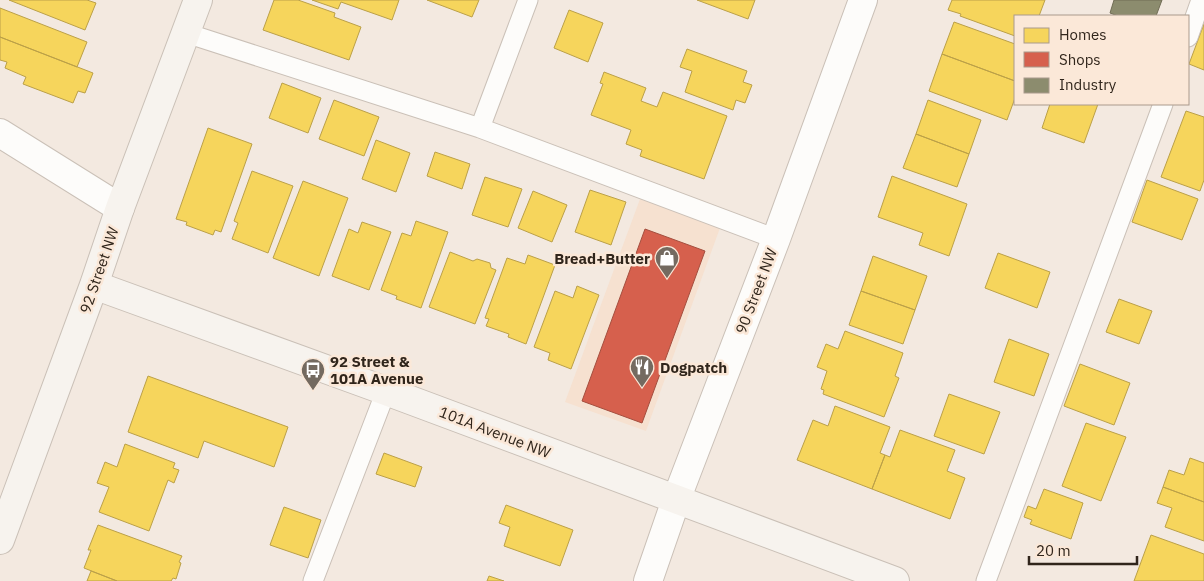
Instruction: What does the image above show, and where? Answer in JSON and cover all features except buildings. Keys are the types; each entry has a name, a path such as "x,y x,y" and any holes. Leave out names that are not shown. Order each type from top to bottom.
{"street":[{"name":"92 Street NW","path":"0,540 94,285 120,208 198,0"},
{"name":"90 Street NW","path":"648,581 676,500 776,239 863,0"},
{"path":"0,133 120,208"},
{"name":"101A Avenue NW","path":"94,285 386,391 895,581"}],"lane":[{"path":"480,128 528,0"},
{"path":"1189,34 1201,0"},
{"path":"186,33 480,128 776,239"},
{"path":"986,581 1163,105"},
{"path":"313,581 386,391"}],"shaded area":[{"path":"640,199 720,228 646,431 565,402"}],"place":[{"name":"Bread+Butter","path":"667,279"},
{"name":"Dogpatch","path":"642,388"},
{"name":"92 Street & 101A Avenue","path":"313,391"}]}
